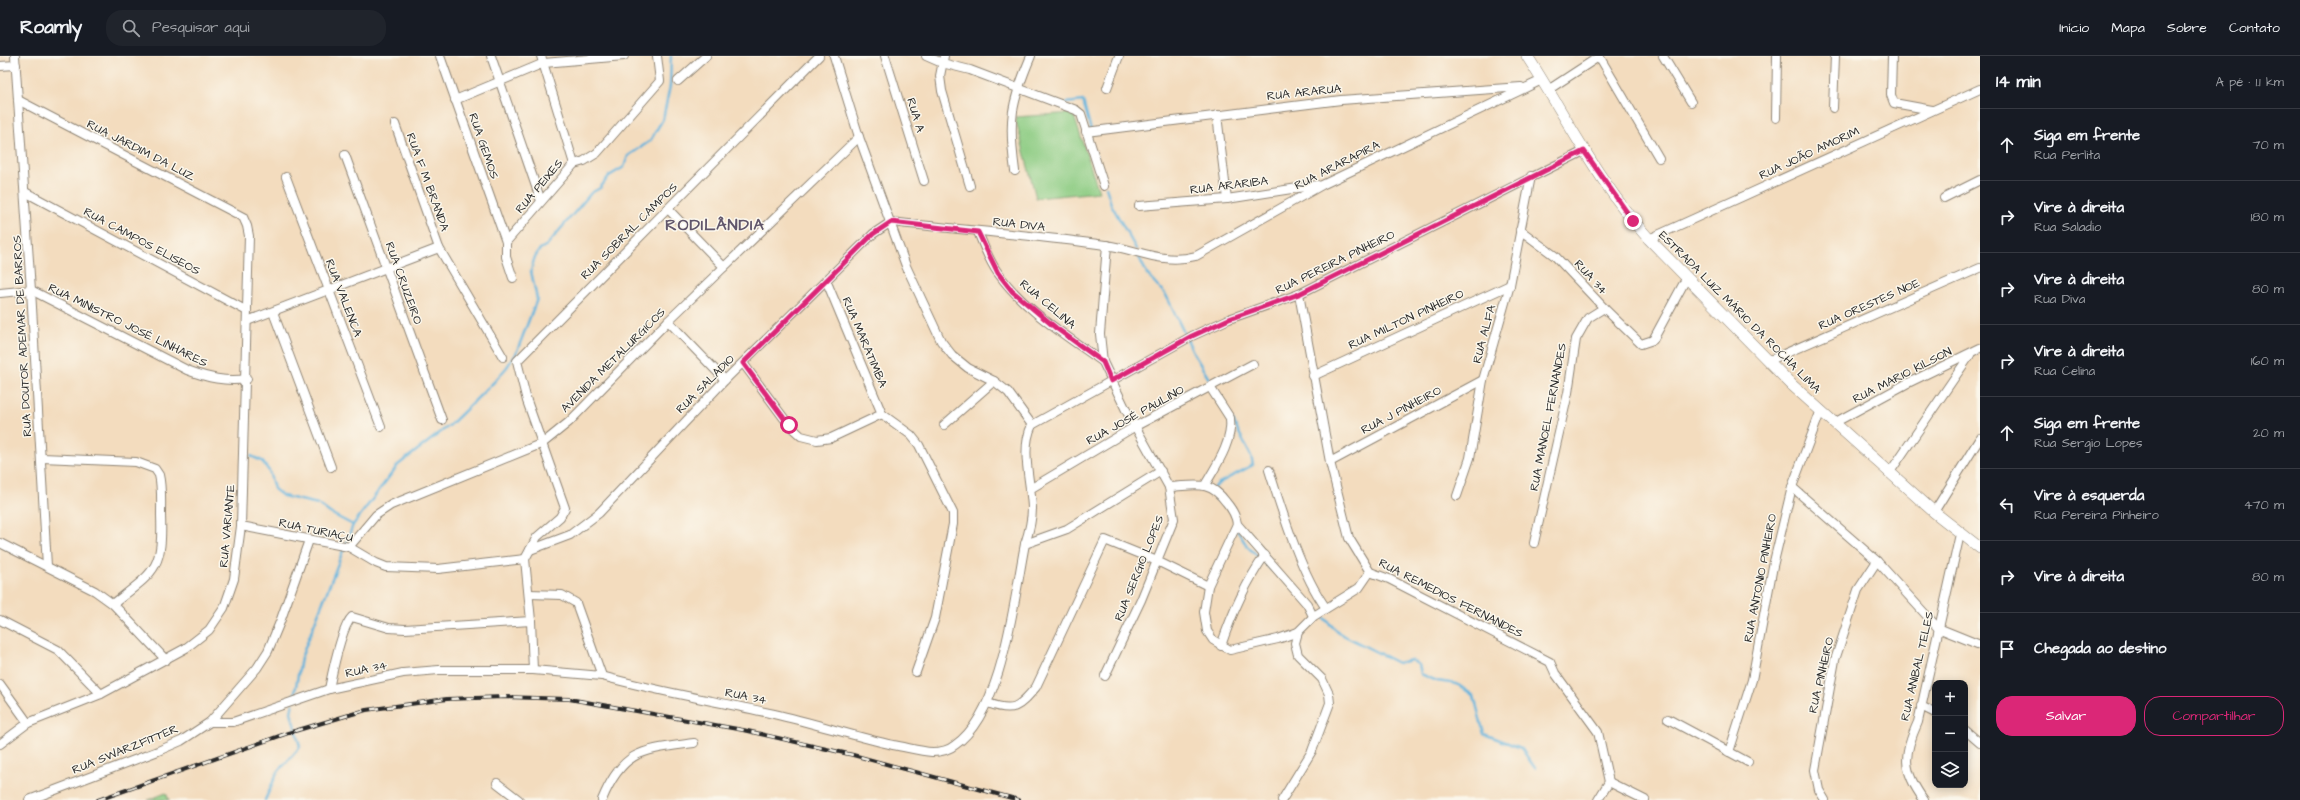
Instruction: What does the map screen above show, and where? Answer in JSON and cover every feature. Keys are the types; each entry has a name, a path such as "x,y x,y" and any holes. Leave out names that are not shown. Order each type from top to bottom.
{"main road":[{"name":"ESTRADA LUIZ MÁRIO DA ROCHA LIMA","path":"1527,56 1584,151 1620,205 1649,239 1686,279 1768,361 1834,423 1960,534 1978,544"}],"street":[{"name":"RUA DOUTOR ADEMAR DE BARROS","path":"15,56 32,290 47,566"},
{"name":"RUA GEMOS","path":"440,56 506,242 506,257 513,278"},
{"path":"491,56 541,201"},
{"path":"455,100 499,82 542,59 624,56"},
{"name":"RUA PEIXES","path":"506,242 574,164 584,161 597,153 660,81 658,56"},
{"path":"678,81 706,56"},
{"name":"RUA SOBRAL CAMPOS","path":"543,443 526,401 517,361 819,56"},
{"path":"834,56 859,137 906,266 941,341 952,355 968,368 994,381 1008,392 1032,425"},
{"name":"RUA A","path":"885,56 924,182"},
{"path":"926,56 970,70 1076,110 1081,114 1104,186"},
{"path":"1015,171 1011,129 1012,113 1018,88 1031,56"},
{"path":"1107,88 1119,56"},
{"path":"1548,90 1599,56 1659,158"},
{"path":"1663,56 1691,102"},
{"path":"1776,118 1777,56"},
{"path":"1833,108 1834,56"},
{"path":"1892,56 1891,96 1894,103 1932,110"},
{"path":"542,59 574,164"},
{"path":"943,61 942,92 970,186"},
{"path":"0,66 16,65"},
{"name":"RUA ARARAPIRA","path":"1143,254 1173,260 1196,256 1322,185 1542,80"},
{"name":"RUA ARARUA","path":"1086,132 1217,114 1341,100 1525,87"},
{"name":"RUA JOÃO AMORIM","path":"1649,239 1980,89"},
{"name":"RUA JARDIM DA LUZ","path":"18,100 235,211 243,217 247,226"},
{"path":"1217,114 1227,199"},
{"name":"RUA F M BRANDA","path":"395,124 439,248 503,357"},
{"name":"AVENIDA METALURGICOS","path":"348,547 376,515 391,505 543,443 569,422 668,322 859,137"},
{"name":"RUA PEREIRA PINHEIRO","path":"1032,425 1192,336 1229,319 1299,294 1531,176 1584,151"},
{"name":"RUA CRUZEIRO","path":"344,155 442,420"},
{"name":"RUA ALFA","path":"1458,496 1472,452 1483,380 1510,285 1531,176"},
{"name":"RUA VALENCA","path":"286,177 381,427"},
{"path":"1944,198 1980,180"},
{"name":"RUA ARARIBA","path":"1139,206 1227,199 1322,185"},
{"name":"RUA CAMPOS ELISEOS","path":"25,192 247,311"},
{"path":"668,209 724,267"},
{"name":"RUA DIVA","path":"891,222 1107,245 1143,254"},
{"name":"RUA SALADIO","path":"530,550 570,535 599,513 725,380 873,234 891,222"},
{"name":"RUA VARIANTE","path":"0,744 28,723 101,694 186,648 209,630 224,608 234,579 242,526 247,379 249,236 247,226"},
{"name":"RUA 34","path":"1520,230 1554,256 1604,308 1642,344 1653,340 1686,279"},
{"name":"RUA CELINA","path":"978,232 994,266 1012,291 1056,328 1103,362"},
{"path":"1103,362 1100,334 1107,245"},
{"path":"247,321 439,248"},
{"name":"RUA ORESTES NOE","path":"1768,361 1980,268"},
{"name":"RUA MARATIMBA","path":"826,280 882,414"},
{"name":"RUA MILTON PINHEIRO","path":"1313,376 1510,285"},
{"name":"RUA MINISTRO JOSÉ LINHARES","path":"0,293 32,290 187,370 210,379 230,381 247,379"},
{"name":"RUA REMEDIOS FERNANDES","path":"1299,294 1330,462 1349,538 1370,572 1389,579 1550,662 1556,673 1598,732 1609,782"},
{"name":"RUA MANOEL FERNANDES","path":"1534,543 1568,393 1576,339 1588,318 1604,308"},
{"path":"273,312 331,467"},
{"path":"668,322 725,380"},
{"name":"RUA MARIO KILSON","path":"1834,423 1939,368 1970,355 1980,348"},
{"path":"1890,472 1970,355"},
{"name":"RUA SERGIO LOPES","path":"1103,362 1134,427 1169,487 1174,519 1157,561 1105,676"},
{"path":"743,363 789,425 801,436 817,440 831,438 882,414 911,435 919,445 952,513 953,524 935,618 916,672"},
{"name":"RUA JOSÉ PAULINO","path":"1030,489 1134,427 1253,364"},
{"name":"RUA J PINHEIRO","path":"1330,462 1483,380"},
{"path":"944,425 994,381"},
{"path":"1205,486 1224,452 1231,424 1227,412 1213,385"},
{"name":"RUA ANTONIO PINHEIRO","path":"1729,752 1752,680 1773,566 1792,487 1821,410"},
{"name":"RUA 34","path":"210,722 233,722 329,689 410,672 439,670 533,670 602,676 646,688 774,714 853,736 933,752 946,750 960,741 977,721 988,703 998,677 1025,544 1031,526 1026,439 1032,425"},
{"path":"1934,512 1980,438"},
{"path":"533,670 531,621 525,559 537,537 560,517 564,508 543,443"},
{"path":"42,458 136,462 155,469 159,475 162,545 157,563 148,576 113,604"},
{"path":"1269,470 1286,521 1315,594 1325,609"},
{"path":"1025,544 1067,529 1161,471"},
{"path":"1169,487 1205,486 1219,492 1235,514 1237,524 1308,604 1314,616"},
{"path":"1792,487 1877,562 1938,628 1980,645"},
{"path":"1237,524 1208,586 1204,621 1207,631 1221,646 1230,650 1242,649 1298,632 1314,616 1359,588 1370,572"},
{"name":"RUA TURIAÇU","path":"242,526 348,547 386,567 438,570 525,559"},
{"name":"RUA ANIBAL TELES","path":"1924,800 1913,783 1906,759 1908,745 1918,722 1960,534"},
{"name":"RUA SWARZFITTER","path":"29,800 158,751 186,737 210,722 257,668 268,651 280,622 309,540"},
{"path":"988,703 1008,709 1018,706 1036,688 1105,540 1157,561 1208,586"},
{"path":"0,543 95,591 113,604 166,660"},
{"path":"1221,646 1235,606 1249,578 1265,555"},
{"name":"RUA PINHEIRO","path":"1825,800 1819,790 1814,770 1833,667 1858,590 1877,562"},
{"path":"529,594 562,595 576,604 602,676"},
{"path":"329,689 336,659 352,617 389,628 405,630 531,621"},
{"path":"0,620 58,650 101,694"},
{"path":"1282,800 1312,751 1330,703 1329,694 1322,679 1298,655 1295,643 1298,632"},
{"path":"0,684 28,723"},
{"path":"1921,706 1932,712"},
{"path":"1668,719 1748,762"},
{"path":"1968,733 1980,743"},
{"path":"602,800 611,779 619,767 635,756 658,748 694,743"},
{"path":"1598,800 1609,782 1645,800"},
{"path":"497,783 519,800"}],"green space":[{"path":"1073,113 1099,192 1036,198 1015,117"},
{"path":"166,793 169,800 148,800"}],"waterway":[{"path":"294,698 301,658 353,525 398,465 450,425 494,382 507,367 517,351 537,299 531,271 534,259 540,249 547,245 591,193 600,188 609,176 624,167 628,156 650,141 663,119 670,86 671,56"},
{"path":"1066,103 1083,101 1091,130"},
{"path":"1106,187 1111,204 1136,249"},
{"path":"1138,255 1147,274 1166,295 1194,354 1212,384"},
{"path":"1214,488 1219,483 1253,465 1251,456 1233,421"},
{"path":"251,456 262,461 269,471 274,489 283,496 318,504 330,513 353,525"},
{"path":"1215,495 1216,499 1223,503"},
{"path":"1237,530 1247,546 1272,570"},
{"path":"1311,605 1339,633 1398,663 1411,660 1419,665 1421,674 1437,681 1457,684 1474,696 1484,734 1521,748 1535,768"},
{"path":"265,800 277,773 300,747 291,712 293,703"}],"railway":[{"path":"98,800 288,733 366,710 447,699 504,697 569,699 743,730 853,755 1019,800"}],"district":[{"name":"RODILÂNDIA","path":"715,224"}],"route":[{"path":"789,425 743,363 873,234 891,222 978,232 998,273 1012,291 1056,328 1103,362 1111,381 1192,336 1229,319 1299,294 1531,176 1584,151 1612,194 1633,221"}]}
